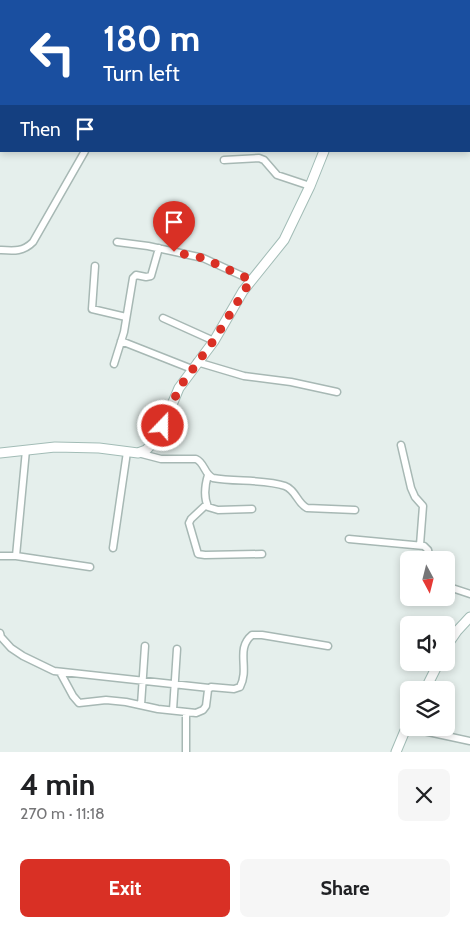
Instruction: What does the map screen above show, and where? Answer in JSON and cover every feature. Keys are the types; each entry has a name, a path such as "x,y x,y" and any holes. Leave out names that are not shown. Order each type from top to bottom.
{"street":[{"path":"0,250 19,251 28,247 33,242 85,152"},
{"path":"138,453 150,446 163,426 174,396 214,340 251,280 284,240 310,186 324,152"},
{"path":"224,160 259,158 264,160 277,175 310,186"},
{"path":"117,242 159,248 203,258 251,280"},
{"path":"114,364 121,342 133,278 136,275 151,276 159,248"},
{"path":"95,266 92,309 126,317"},
{"path":"163,318 214,340"},
{"path":"121,342 195,366 244,376 291,382 337,392"},
{"path":"401,445 411,488 423,506 420,545"},
{"path":"0,454 54,448 90,448 138,453 161,459 196,459 200,461 208,475 222,480 284,486 295,493 301,503 307,508 355,510"},
{"path":"16,556 26,450"},
{"path":"113,548 127,452"},
{"path":"208,475 206,504 191,519 189,524 198,554 205,556 262,554"},
{"path":"206,504 212,509 252,509"},
{"path":"349,539 420,545 427,547 428,551"},
{"path":"0,556 16,556 90,567"},
{"path":"455,589 470,594"},
{"path":"455,634 470,617"},
{"path":"0,633 6,643 23,656 54,671 234,689 240,687 245,665 243,648 246,640 252,635 328,646"},
{"path":"141,705 145,646"},
{"path":"173,710 177,648"},
{"path":"60,672 79,703 106,700 196,713 203,710 206,706 210,688"},
{"path":"186,712 186,752"},
{"path":"396,752 402,736"},
{"path":"451,736 470,741"}],"route":[{"path":"163,426 174,396 210,347 251,280 203,258 174,252"}]}
